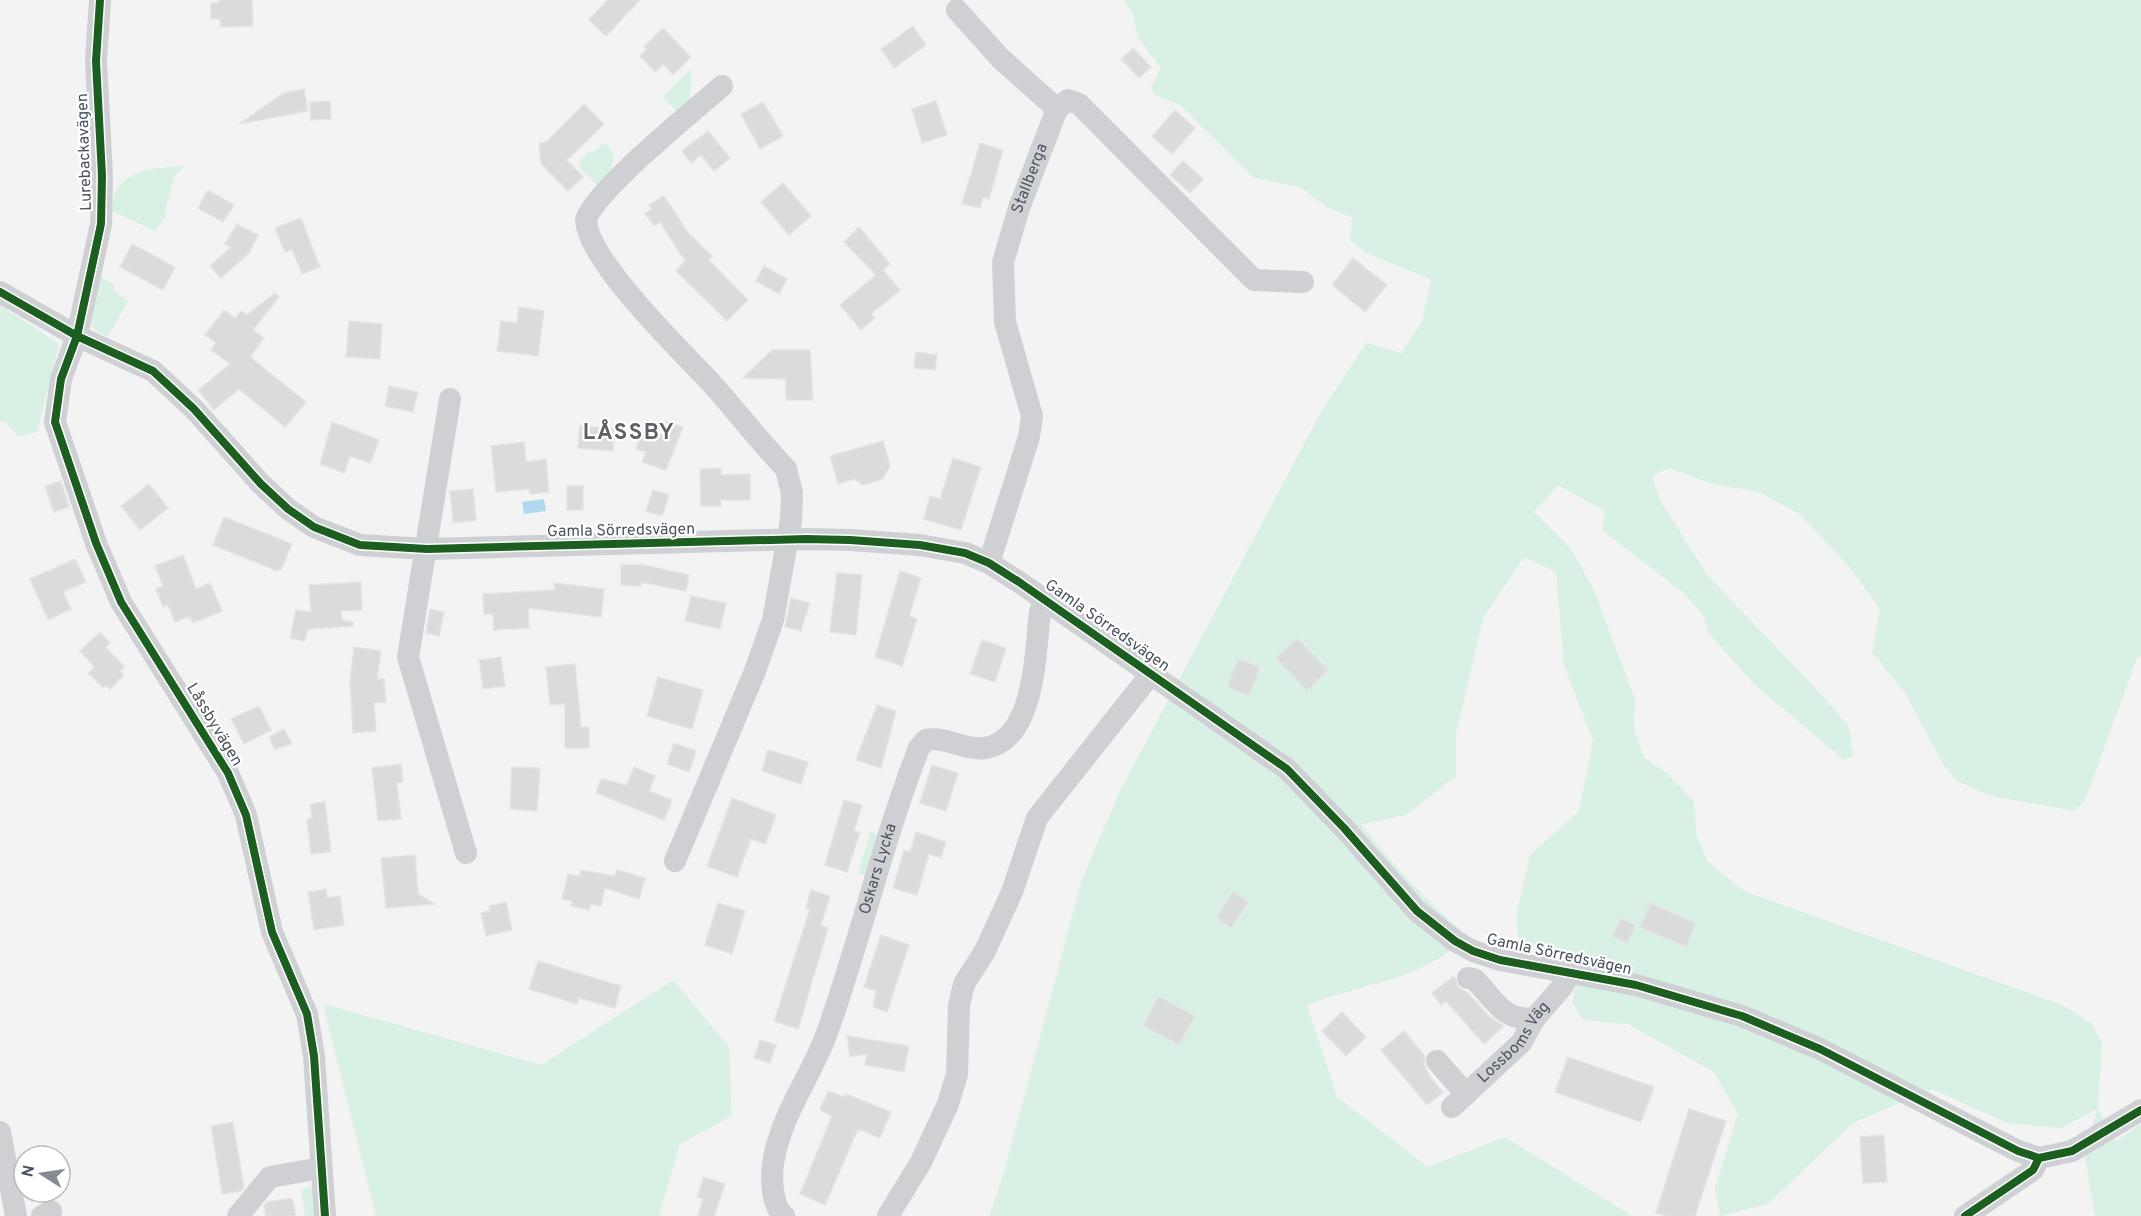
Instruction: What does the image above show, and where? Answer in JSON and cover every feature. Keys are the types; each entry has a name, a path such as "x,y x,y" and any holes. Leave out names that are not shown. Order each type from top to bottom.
{"street":[{"name":"Lurebackavägen","path":"76,336 101,224 102,176 96,61 100,0"},
{"path":"957,10 1000,58 1057,109 1063,101 1076,101 1254,279 1303,282"},
{"path":"675,861 759,661 775,610 788,540 792,493 786,469 650,317 605,262 586,224 587,215 596,201 722,86"},
{"name":"Stallberga","path":"989,563 1029,437 1032,416 1005,322 1003,262 1019,208 1057,109"},
{"name":"Gamla Sörredsvägen","path":"0,292 76,336 153,371 194,409 261,484 288,509 314,527 341,539 371,547 427,549 788,540 920,545 965,553 989,563 1287,769 1344,828 1418,911 1455,942 1500,960 1636,985 1742,1016 1820,1049 2018,1151 2039,1158"},
{"name":"Låssbyvägen","path":"76,336 61,379 55,422 96,543 121,602 228,773 246,815 272,932 307,1014 314,1056 325,1216"},
{"path":"450,399 408,657 466,853"},
{"name":"Oskars Lycka","path":"784,1216 776,1206 773,1187 773,1165 782,1131 831,1020 919,748 926,740 943,739 984,748 996,744 1011,734 1027,702 1040,612 1045,600"},
{"path":"888,1216 921,1162 948,1104 957,1074 959,1005 964,984 985,951 1012,892 1037,818 1151,674"},
{"name":"Lossboms Väg","path":"1437,1060 1459,1101 1521,1043 1535,1018 1562,987 1569,974"},
{"path":"1467,978 1474,979 1509,1016 1519,1020 1535,1018"},
{"path":"1965,1216 2033,1170 2039,1158 2072,1151 2141,1110"},
{"path":"0,1132 15,1216"},
{"path":"238,1216 270,1177 321,1168"},
{"path":"0,1207 15,1216"}],"green space":[{"path":"1124,0 2141,0 2141,656 2137,658 2086,798 2075,811 1991,796 1957,781 1943,764 1905,693 1872,652 1880,609 1847,564 1798,513 1759,492 1713,484 1669,468 1652,476 1661,502 1708,576 1820,693 1849,727 1853,755 1844,760 1753,683 1708,632 1704,616 1685,594 1602,530 1605,511 1558,485 1534,512 1571,549 1594,590 1635,699 1634,728 1644,758 1667,773 1694,802 1696,834 1707,861 1744,891 2062,1005 2091,1023 2102,1042 2098,1108 2116,1141 2141,1124 2141,1216 2095,1216 2085,1156 2097,1109 2061,1128 2007,1123 1932,1089 1853,1123 1768,1204 1720,1216 1715,1188 1738,1114 1714,1072 1628,1024 1583,1020 1572,1002 1580,961 1519,943 1516,915 1530,855 1579,811 1593,740 1564,665 1556,572 1524,557 1483,618 1456,734 1456,776 1406,815 1361,824 1439,911 1469,936 1450,951 1411,972 1307,1005 1337,1097 1428,1167 1505,1137 1632,1216 989,1216 1003,1176 1082,879 1120,791 1321,412 1366,343 1402,353 1422,321 1431,280 1358,247 1350,240 1352,218 1325,206 1300,187 1254,178 1180,105 1155,95 1151,87 1161,68 1138,38 1132,12"},
{"path":"690,69 692,74 688,104 676,111 663,97"},
{"path":"605,142 614,154 610,177 601,189 579,167 580,161 588,152 593,153"},
{"path":"184,166 175,175 165,211 166,216 155,231 110,210 114,196 127,178 147,170"},
{"path":"98,276 114,284 114,291 128,301 108,337 96,331 91,325"},
{"path":"0,305 59,344 37,432 19,436 4,421 0,422"},
{"path":"870,832 881,835 869,878 858,874"},
{"path":"673,980 729,1047 732,1116 680,1144 659,1216 376,1216 323,1004 541,1065"},
{"path":"308,1186 312,1188 321,1216 305,1216 301,1191"}],"water":[{"path":"544,499 546,511 524,514 522,502"}],"building":[{"path":"219,0 252,0 253,26 221,27 220,19 211,19 211,3 219,3"},
{"path":"607,0 640,0 606,36 589,20"},
{"path":"913,26 926,45 894,68 881,49"},
{"path":"663,28 691,57 673,75 663,64 655,72 640,56 647,49 644,47"},
{"path":"1133,48 1151,67 1139,78 1121,59"},
{"path":"304,89 308,111 239,124 284,93"},
{"path":"330,101 331,119 311,120 310,102"},
{"path":"936,101 947,135 922,143 912,109"},
{"path":"763,102 783,136 760,149 741,114"},
{"path":"584,104 604,124 567,160 583,177 568,191 541,164 539,143 546,142"},
{"path":"1175,110 1195,128 1172,154 1152,136"},
{"path":"708,131 730,158 714,171 701,155 691,163 682,151"},
{"path":"980,143 1003,150 989,199 983,197 980,208 962,204"},
{"path":"1183,161 1203,179 1190,193 1170,175"},
{"path":"783,183 811,216 789,235 761,202"},
{"path":"208,190 234,205 223,222 198,208"},
{"path":"664,196 689,234 712,256 709,260 748,300 727,321 676,271 685,261 660,222 654,226 645,213 652,209 649,205"},
{"path":"301,218 320,267 302,274 292,249 285,252 275,228"},
{"path":"237,224 258,235 249,253 221,278 210,266 231,247 225,244"},
{"path":"859,227 890,264 883,270 900,290 871,314 875,318 861,330 840,305 876,275 844,242"},
{"path":"132,244 175,267 163,290 120,267"},
{"path":"1353,258 1387,285 1365,312 1332,285"},
{"path":"764,266 787,279 779,294 756,281"},
{"path":"275,293 279,297 253,330 264,338 250,357 306,402 285,427 239,389 214,410 198,390 230,364 211,350 216,343 205,335 224,310 235,318 241,311 247,315"},
{"path":"519,307 544,311 538,356 497,351 501,321 517,323"},
{"path":"349,321 382,324 380,359 346,357"},
{"path":"772,350 810,350 813,400 786,400 786,379 743,378"},
{"path":"916,352 937,355 935,370 914,368"},
{"path":"389,386 418,392 413,412 385,406"},
{"path":"332,422 379,440 370,463 350,456 344,473 320,464"},
{"path":"667,422 683,427 666,470 642,462 646,452 636,449 643,429 662,435"},
{"path":"580,426 615,429 613,451 578,448"},
{"path":"883,441 890,466 883,479 863,485 854,479 838,484 830,456"},
{"path":"524,442 526,462 546,459 549,492 530,494 529,489 496,492 491,446"},
{"path":"953,458 981,467 961,530 924,519 930,496 940,499"},
{"path":"721,468 721,475 750,474 750,500 721,500 721,506 701,506 700,469"},
{"path":"61,481 69,507 54,512 45,486"},
{"path":"149,484 168,508 140,530 121,506"},
{"path":"567,486 583,486 583,510 567,510"},
{"path":"473,489 476,520 453,523 450,491"},
{"path":"653,490 669,495 662,516 646,511"},
{"path":"224,517 292,544 281,570 275,570 213,545"},
{"path":"183,555 196,589 210,583 222,611 193,623 190,616 175,622 168,605 163,607 156,589 163,586 155,566"},
{"path":"75,559 86,582 63,592 71,609 48,620 30,579"},
{"path":"621,565 645,565 689,575 686,591 641,582 641,586 621,585"},
{"path":"900,571 921,578 909,616 917,619 902,666 875,657"},
{"path":"837,573 862,575 856,635 830,632"},
{"path":"361,582 362,610 341,611 342,620 353,622 353,626 308,629 304,641 290,638 296,610 311,612 309,585"},
{"path":"554,583 604,589 601,617 528,608 529,628 494,630 493,614 484,614 483,594 554,590"},
{"path":"691,596 726,603 720,629 685,621"},
{"path":"791,598 810,603 801,631 785,627"},
{"path":"430,609 444,612 439,636 426,633"},
{"path":"100,632 110,643 105,647 125,667 120,671 124,675 110,689 106,685 103,688 88,673 94,668 80,651"},
{"path":"1297,638 1328,670 1307,691 1276,658"},
{"path":"982,640 1006,648 995,682 970,674"},
{"path":"354,647 381,651 377,679 384,679 386,702 374,703 376,731 353,733 350,682"},
{"path":"501,657 505,686 483,689 479,660"},
{"path":"1238,659 1260,667 1249,696 1227,687"},
{"path":"575,664 581,727 589,727 589,748 565,748 565,704 550,705 546,667"},
{"path":"658,677 703,690 692,729 647,716"},
{"path":"877,705 896,711 881,768 856,760"},
{"path":"259,706 271,730 244,744 231,719"},
{"path":"284,729 292,744 275,749 269,737"},
{"path":"674,743 696,751 689,772 667,764"},
{"path":"768,750 808,762 801,784 762,771"},
{"path":"401,764 403,782 397,783 401,819 378,821 372,768"},
{"path":"932,765 958,773 946,811 920,803"},
{"path":"512,767 540,768 537,811 510,809"},
{"path":"634,767 655,776 649,791 672,800 664,820 596,793 601,779 627,785"},
{"path":"732,798 776,815 765,844 751,839 737,877 707,866"},
{"path":"844,800 862,805 854,831 860,832 847,872 825,865"},
{"path":"325,802 331,852 311,854 307,819 312,818 310,804"},
{"path":"916,832 946,842 941,858 929,854 917,895 893,888 904,850 910,852"},
{"path":"415,855 418,894 435,904 386,908 381,858"},
{"path":"581,870 615,876 617,870 645,878 639,899 605,888 601,906 591,904 589,910 571,906 572,901 562,899 568,874 580,876"},
{"path":"326,889 327,898 340,896 344,925 314,930 308,892"},
{"path":"811,890 830,896 821,925 828,928 798,1029 774,1021 810,909 806,908"},
{"path":"1233,891 1249,902 1231,928 1216,917"},
{"path":"506,902 512,930 486,936 481,913 490,911 489,906"},
{"path":"718,903 745,911 732,954 705,945"},
{"path":"1650,903 1696,923 1686,947 1640,927"},
{"path":"1621,918 1636,925 1627,943 1612,936"},
{"path":"881,935 909,945 887,1012 873,1007 876,991 864,987"},
{"path":"538,961 621,986 615,1008 579,998 577,1004 529,989"},
{"path":"1454,976 1459,988 1467,992 1490,1017 1504,1026 1484,1044 1446,1001 1441,1005 1432,993"},
{"path":"1158,996 1195,1016 1179,1045 1143,1026"},
{"path":"1342,1012 1366,1037 1346,1056 1322,1031"},
{"path":"1404,1031 1425,1056 1424,1064 1430,1077 1443,1092 1427,1105 1381,1050"},
{"path":"847,1036 909,1046 904,1072 865,1065 867,1054 850,1057"},
{"path":"760,1040 776,1045 770,1063 754,1058"},
{"path":"1568,1057 1654,1087 1641,1122 1555,1092"},
{"path":"828,1091 844,1097 846,1094 891,1112 880,1138 858,1129 825,1205 800,1194 832,1116 820,1110"},
{"path":"1689,1109 1726,1121 1695,1216 1666,1216 1656,1213"},
{"path":"233,1122 244,1188 241,1191 222,1194 211,1126"},
{"path":"1884,1135 1887,1182 1863,1183 1860,1137"},
{"path":"704,1177 725,1184 714,1216 698,1216 703,1199 697,1197"},
{"path":"292,1198 296,1216 266,1216 264,1205 267,1202"}],"cycle path":[{"path":"100,0 96,61 102,176 101,224 77,336 61,379 55,422 96,543 121,602 228,773 246,815 272,932 307,1014 314,1056 325,1216"},
{"path":"0,292 77,336 153,371 194,409 261,484 288,509 314,527 360,545 427,549 806,539 920,545 965,553 989,563 1019,582 1287,769 1344,828 1417,911 1455,941 1473,951 1500,960 1636,985 1742,1016 1820,1049 2018,1151 2039,1158 2072,1151 2141,1110"},
{"path":"1965,1216 2033,1170 2039,1158"}],"district":[{"name":"LÅSSBY","path":"629,433"}]}
